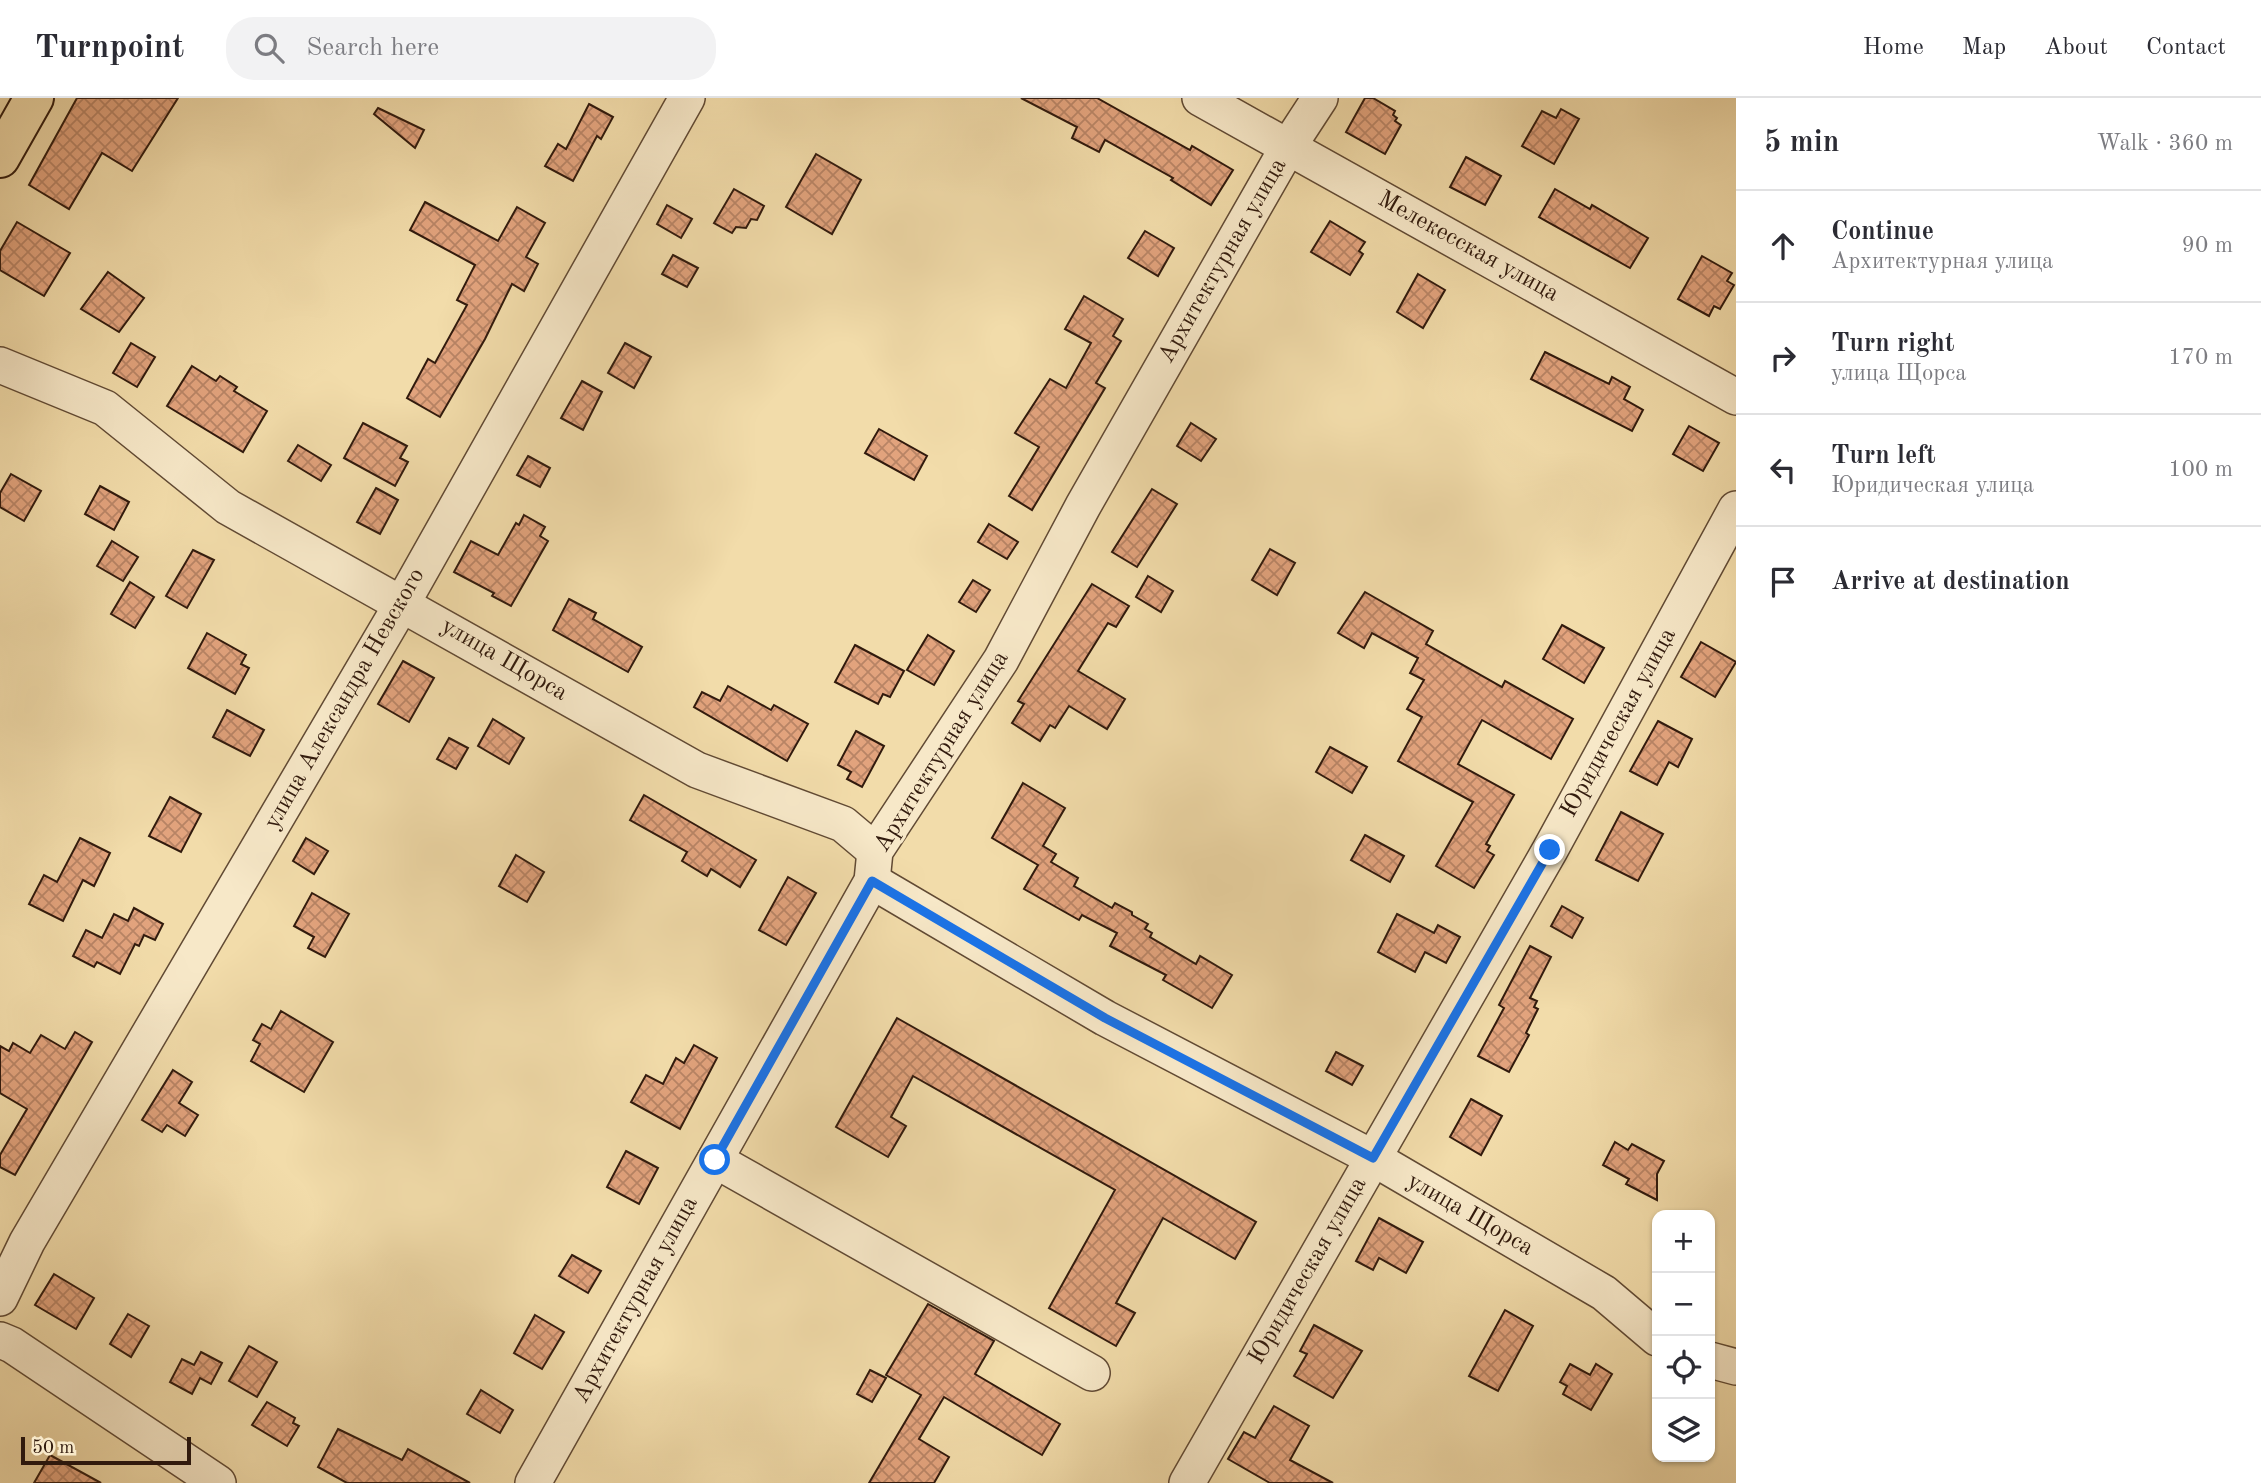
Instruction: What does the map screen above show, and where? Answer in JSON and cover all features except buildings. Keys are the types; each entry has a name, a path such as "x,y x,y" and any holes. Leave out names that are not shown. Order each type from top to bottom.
{"main road":[{"path":"0,158 34,98"}],"street":[{"name":"улица Александра Невского","path":"0,1298 27,1242 403,602 687,98"},
{"name":"Мелекесская улица","path":"1200,98 1736,397"},
{"name":"Архитектурная улица","path":"533,1483 715,1160 873,866 1001,660 1083,506 1288,147 1320,98"},
{"name":"улица Щорса","path":"0,365 105,408 229,507 403,602 697,770 843,824 873,866 1105,1018 1373,1158 1604,1293 1655,1336"},
{"name":"Юридическая улица","path":"1187,1483 1550,850 1736,509"},
{"path":"715,1160 1092,1373"},
{"path":"0,1340 24,1353 218,1483"},
{"path":"1715,1361 1736,1367"}],"route":[{"path":"715,1160 872,881 1105,1018 1373,1158 1550,850"}]}
